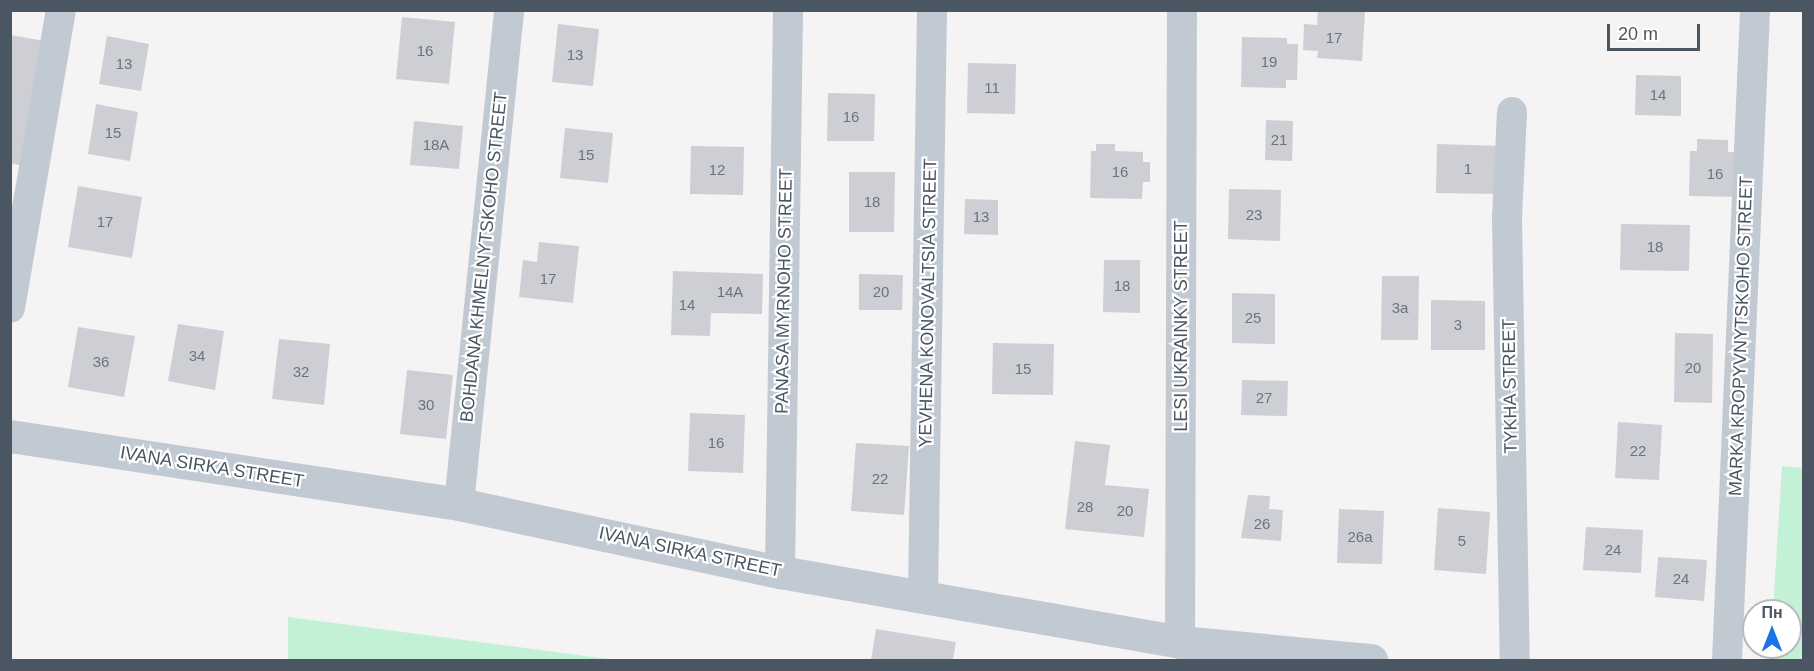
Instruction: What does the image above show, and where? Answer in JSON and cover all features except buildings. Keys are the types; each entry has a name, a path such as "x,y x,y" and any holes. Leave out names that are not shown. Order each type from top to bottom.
{"street":[{"path":"10,308 61,10"},
{"name":"BOHDANA KHMELNYTSKOHO STREET","path":"459,504 509,10"},
{"name":"PANASA MYRNOHO STREET","path":"780,572 788,10"},
{"name":"YEVHENA KONOVALTSIA STREET","path":"923,596 932,10"},
{"name":"LESI UKRAINKY STREET","path":"1180,642 1182,10"},
{"name":"MARKA KROPYVNYTSKOHO STREET","path":"1727,660 1755,10"},
{"name":"TYKHA STREET","path":"1512,112 1507,218 1515,660"},
{"name":"IVANA SIRKA STREET","path":"10,436 459,504 780,572 1180,642 1371,660"}],"green space":[{"path":"1782,466 1803,468 1803,660 1770,660 1802,659 1802,599 1774,599"},
{"path":"288,617 616,660 288,660"}]}
